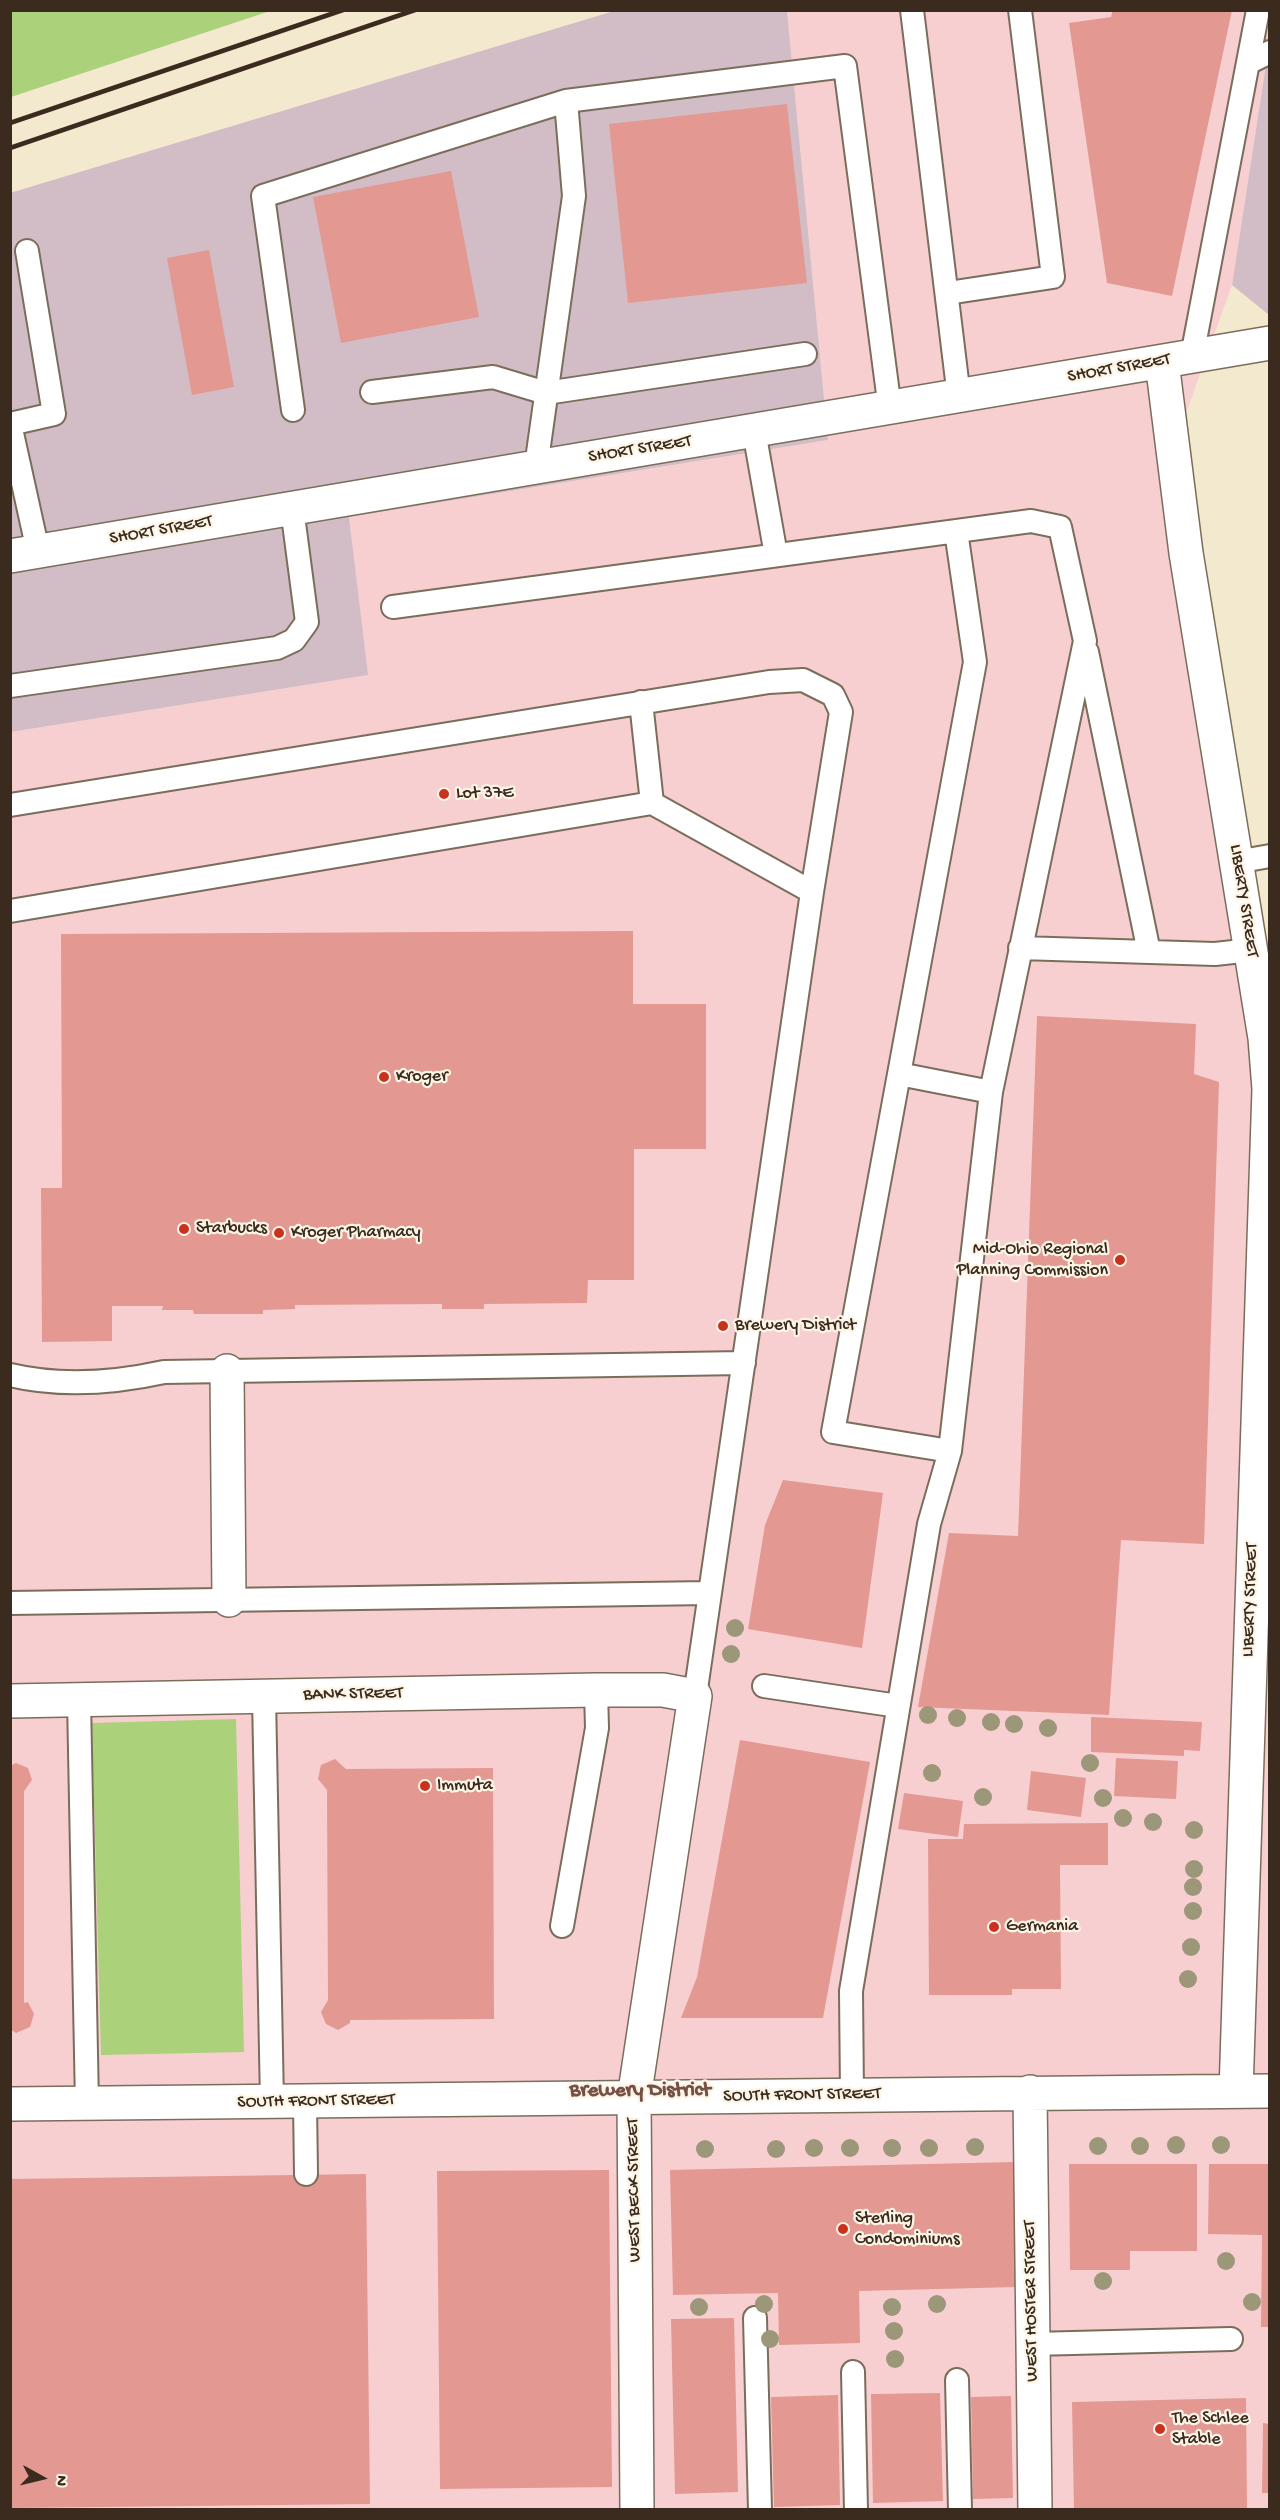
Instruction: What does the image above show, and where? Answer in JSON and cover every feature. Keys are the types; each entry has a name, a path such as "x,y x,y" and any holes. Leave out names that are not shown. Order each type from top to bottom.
{"street":[{"name":"SHORT STREET","path":"24,554 1269,343"},
{"name":"LIBERTY STREET","path":"1178,359 1186,553 1265,1038 1269,1089 1262,1532 1236,2091"},
{"path":"227,1371 229,1600"},
{"name":"BANK STREET","path":"10,1701 597,1690 663,1690 695,1696"},
{"name":"WEST BECK STREET","path":"638,2510 634,2098 695,1696"},
{"name":"SOUTH FRONT STREET","path":"10,2104 1269,2091"},
{"name":"WEST HOSTER STREET","path":"1030,2092 1035,2510"}],"lane":[{"path":"912,10 959,396"},
{"path":"948,293 1053,277 1020,10"},
{"path":"1178,359 1248,63 1258,10"},
{"path":"1248,63 1269,52"},
{"path":"293,410 263,196 566,102 845,66 890,409"},
{"path":"536,467 574,196 566,102"},
{"path":"24,554 10,424 54,414 27,251"},
{"path":"372,392 493,377 546,393 805,354"},
{"path":"754,431 776,555"},
{"path":"10,686 277,648 294,640 307,622 292,508"},
{"path":"393,607 1030,521 1060,527 1149,952"},
{"path":"950,1451 833,1432 975,662 956,531"},
{"path":"852,2095 851,1991 929,1524 950,1451 991,1092 1085,641"},
{"path":"10,805 769,682 803,680 833,695 841,712 812,892 695,1696"},
{"path":"641,702 652,803"},
{"path":"10,911 652,803 812,892"},
{"path":"1236,862 1269,856"},
{"path":"1020,948 1215,954 1251,950"},
{"path":"899,1074 991,1092"},
{"path":"10,1375 35,1381 121,1382 164,1372 744,1363"},
{"path":"10,1603 710,1593"},
{"path":"764,1686 898,1706"},
{"path":"562,1926 597,1728 597,1690"},
{"path":"264,1697 272,2102"},
{"path":"80,1700 87,2104"},
{"path":"305,2102 306,2175"},
{"path":"755,2318 760,2510"},
{"path":"1033,2344 1231,2339"},
{"path":"853,2372 856,2510"},
{"path":"957,2380 960,2510"}],"shaded area":[{"path":"614,11 787,11 828,440 349,517 368,675 11,732 10,193"},
{"path":"787,11 1269,11 1269,45 1232,285 1171,455 1269,1066 1269,2509 11,2510 11,732 367,675 349,517 828,440"},
{"path":"1269,45 1269,315 1232,285"}],"green space":[{"path":"11,10 270,10 270,11 11,97"},
{"path":"236,1719 244,2052 101,2055 92,1723"}],"building":[{"path":"1113,10 1232,10 1172,296 1107,283 1069,23 1111,17"},
{"path":"787,104 807,283 628,303 609,124"},
{"path":"451,171 479,317 341,343 313,197"},
{"path":"209,250 234,387 192,395 167,258"},
{"name":"Kroger","path":"633,931 633,1004 706,1004 706,1149 634,1149 634,1280 588,1280 587,1303 484,1304 484,1309 442,1309 442,1304 295,1305 295,1309 263,1310 263,1314 194,1314 193,1310 162,1310 163,1306 112,1306 112,1341 42,1342 41,1188 62,1188 61,934"},
{"path":"1037,1016 1196,1024 1194,1074 1219,1082 1204,1544 1121,1540 1109,1715 918,1707 949,1533 1018,1536"},
{"path":"783,1480 883,1493 862,1648 748,1629 765,1525"},
{"path":"1091,1717 1202,1722 1200,1751 1184,1750 1184,1756 1091,1752"},
{"path":"740,1740 870,1762 823,2018 681,2018 697,1977"},
{"path":"1116,1758 1178,1761 1176,1799 1114,1796"},
{"path":"335,1759 346,1769 493,1768 494,2019 350,2020 350,2023 338,2030 326,2024 321,2012 328,2000 327,1790 318,1779 321,1765"},
{"path":"16,1763 28,1768 32,1780 24,1791 24,2003 28,2002 34,2014 30,2027 16,2033 10,2029 10,1766"},
{"path":"1031,1771 1086,1778 1081,1817 1027,1810"},
{"path":"904,1793 963,1801 958,1837 898,1829"},
{"name":"Germania","path":"1108,1823 1108,1865 1060,1865 1061,1989 1012,1989 1012,1995 929,1995 928,1839 963,1839 964,1824"},
{"name":"Sterling Condominiums","path":"1014,2162 1017,2287 859,2291 860,2343 779,2345 778,2293 673,2295 670,2170"},
{"path":"1069,2164 1197,2164 1197,2251 1130,2251 1130,2270 1070,2270"},
{"path":"1209,2164 1270,2164 1270,2327 1261,2327 1262,2235 1208,2234"},
{"path":"609,2170 612,2487 440,2489 437,2171"},
{"path":"366,2174 370,2504 10,2508 10,2179"},
{"path":"734,2318 738,2492 675,2494 671,2319"},
{"path":"940,2393 943,2501 873,2503 871,2394"},
{"path":"838,2395 840,2505 774,2507 771,2397"},
{"path":"1011,2396 1013,2498 973,2499 971,2397"},
{"name":"The Schlee Stable","path":"1246,2398 1247,2508 1074,2510 1072,2402"},
{"path":"1263,2423 1270,2424 1270,2493 1262,2493"}],"railway":[{"path":"10,123 343,10"},
{"path":"10,148 415,10"}],"place":[{"name":"Lot 37E","path":"444,794"},
{"name":"Kroger","path":"384,1077"},
{"name":"Starbucks","path":"184,1229"},
{"name":"Kroger Pharmacy","path":"279,1233"},
{"name":"Mid-Ohio Regional Planning Commission","path":"1120,1260"},
{"name":"Brewery District","path":"723,1326"},
{"name":"Immuta","path":"425,1786"},
{"name":"Germania","path":"994,1927"},
{"name":"Sterling Condominiums","path":"843,2229"},
{"name":"The Schlee Stable","path":"1160,2429"}],"district":[{"name":"Brewery District","path":"640,2092"}]}
